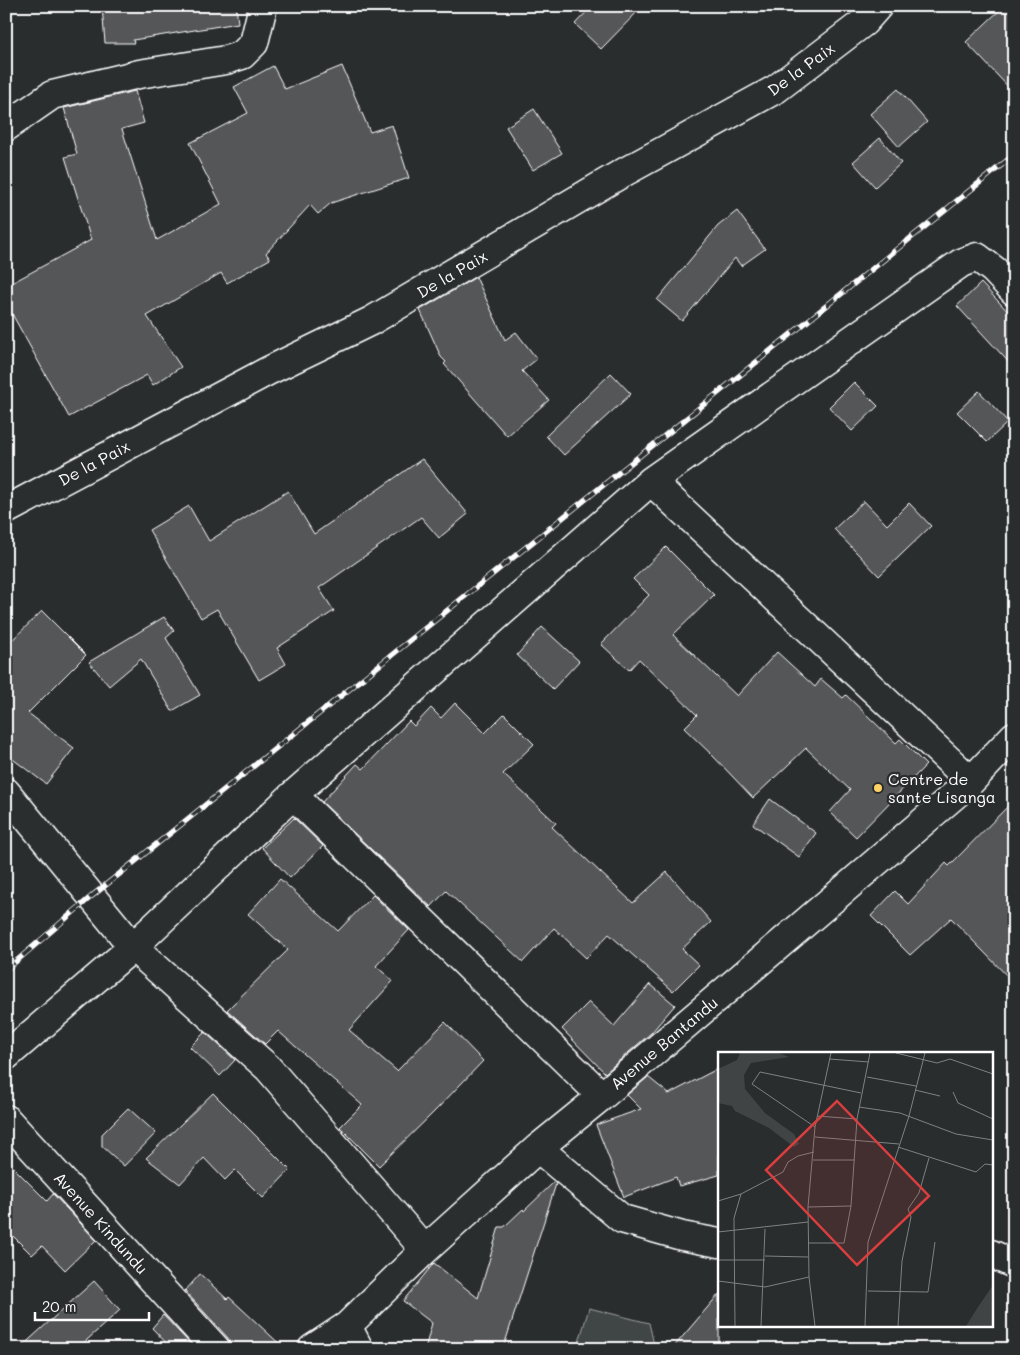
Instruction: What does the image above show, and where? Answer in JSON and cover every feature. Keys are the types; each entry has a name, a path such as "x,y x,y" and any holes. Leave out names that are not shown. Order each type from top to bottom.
{"street":[{"path":"6,127 52,95 139,74 226,60 242,55 254,43 263,6"},
{"name":"De la Paix","path":"6,510 268,370 371,322 619,175 776,89 864,22 878,6"},
{"path":"6,1056 133,947 293,795 652,481 961,262 977,257 994,270 1014,290"},
{"path":"652,481 971,781"},
{"name":"Avenue Bantandu","path":"312,1349 353,1338 424,1250 538,1148 602,1096 971,781 1014,736"},
{"path":"6,792 133,947 268,1068 424,1250"},
{"path":"293,795 602,1096"},
{"name":"Avenue Kindundu","path":"6,1119 216,1349"},
{"path":"538,1148 622,1219 682,1236 718,1243"},
{"path":"992,1254 1014,1264"}],"shaded area":[{"path":"589,1308 649,1323 655,1349 577,1349"}],"building":[{"path":"102,6 236,6 238,23 133,40 134,43 105,43"},
{"path":"592,6 643,6 601,49 575,24"},
{"path":"1004,6 1014,6 1014,93 966,42"},
{"path":"273,66 285,89 342,66 370,132 392,125 409,178 331,203 318,214 310,205 266,253 270,259 227,283 221,273 147,316 181,367 153,385 147,375 69,417 6,303 6,286 91,240 65,157 77,154 64,108 135,91 144,123 122,129 157,240 221,204 190,143 248,113 234,87"},
{"path":"898,89 927,122 899,147 870,114"},
{"path":"534,109 562,153 533,170 506,127"},
{"path":"880,138 901,163 875,187 853,162"},
{"path":"737,211 765,249 741,266 735,258 682,321 657,300 718,226"},
{"path":"476,277 505,340 516,332 537,359 522,371 549,400 507,436 444,364 446,362 441,357 420,310"},
{"path":"981,283 1014,318 1014,368 957,306"},
{"path":"611,373 631,394 564,455 546,436"},
{"path":"854,382 878,406 852,431 829,407"},
{"path":"979,391 1008,422 987,442 957,412"},
{"path":"422,459 468,514 439,538 421,517 319,588 334,611 277,648 286,664 259,680 217,609 201,618 149,530 189,506 209,541 288,491 314,534"},
{"path":"864,501 887,525 909,503 931,526 879,576 834,529"},
{"path":"666,547 714,595 673,635 737,696 777,652 815,687 821,679 843,698 846,695 896,743 900,739 926,765 856,837 830,812 850,790 806,748 753,798 684,728 697,715 639,659 629,670 601,644 649,595 633,579"},
{"path":"42,611 86,655 28,713 74,748 46,784 6,754 6,646"},
{"path":"164,617 174,631 166,638 200,695 172,711 141,659 109,686 89,662"},
{"path":"542,627 579,661 553,689 517,655"},
{"path":"455,703 485,733 504,714 534,744 503,774 556,823 552,827 633,903 667,872 711,922 682,949 699,965 673,991 609,934 586,958 554,928 523,962 446,891 431,907 322,802 357,764 363,769 409,721 414,726 431,708 441,718"},
{"path":"770,799 816,833 799,857 753,824"},
{"path":"1014,800 1014,983 951,918 910,955 871,916 895,891 908,904 946,863 949,866"},
{"path":"294,818 323,846 290,878 262,848"},
{"path":"280,879 338,931 373,895 409,930 376,966 393,981 349,1030 397,1071 445,1022 483,1061 379,1166 340,1127 362,1105 278,1031 265,1044 227,1010 288,950 248,914"},
{"path":"650,984 675,1005 651,1033 605,1073 562,1029 589,1002 614,1026"},
{"path":"205,1032 235,1060 220,1076 190,1047"},
{"path":"718,1069 718,1175 679,1186 676,1177 624,1197 596,1125 641,1109 627,1095 648,1077 669,1094"},
{"path":"213,1093 290,1170 263,1198 235,1170 225,1180 204,1158 180,1184 146,1158"},
{"path":"128,1108 156,1133 124,1166 102,1146 102,1134"},
{"path":"6,1160 47,1201 53,1194 96,1240 65,1270 42,1246 32,1255 6,1229"},
{"path":"554,1182 556,1184 503,1349 425,1349 432,1323 403,1301 434,1263 478,1298 499,1227 504,1227 523,1209 524,1211"},
{"path":"200,1274 227,1299 229,1297 285,1349 231,1349 228,1338 185,1291"},
{"path":"94,1281 120,1310 77,1349 19,1349"},
{"path":"718,1295 719,1349 672,1349"},
{"path":"163,1315 195,1349 172,1349 152,1328"}],"railway":[{"path":"6,970 92,896 1014,155"}],"place":[{"name":"Centre de sante Lisanga","path":"878,788"}]}
